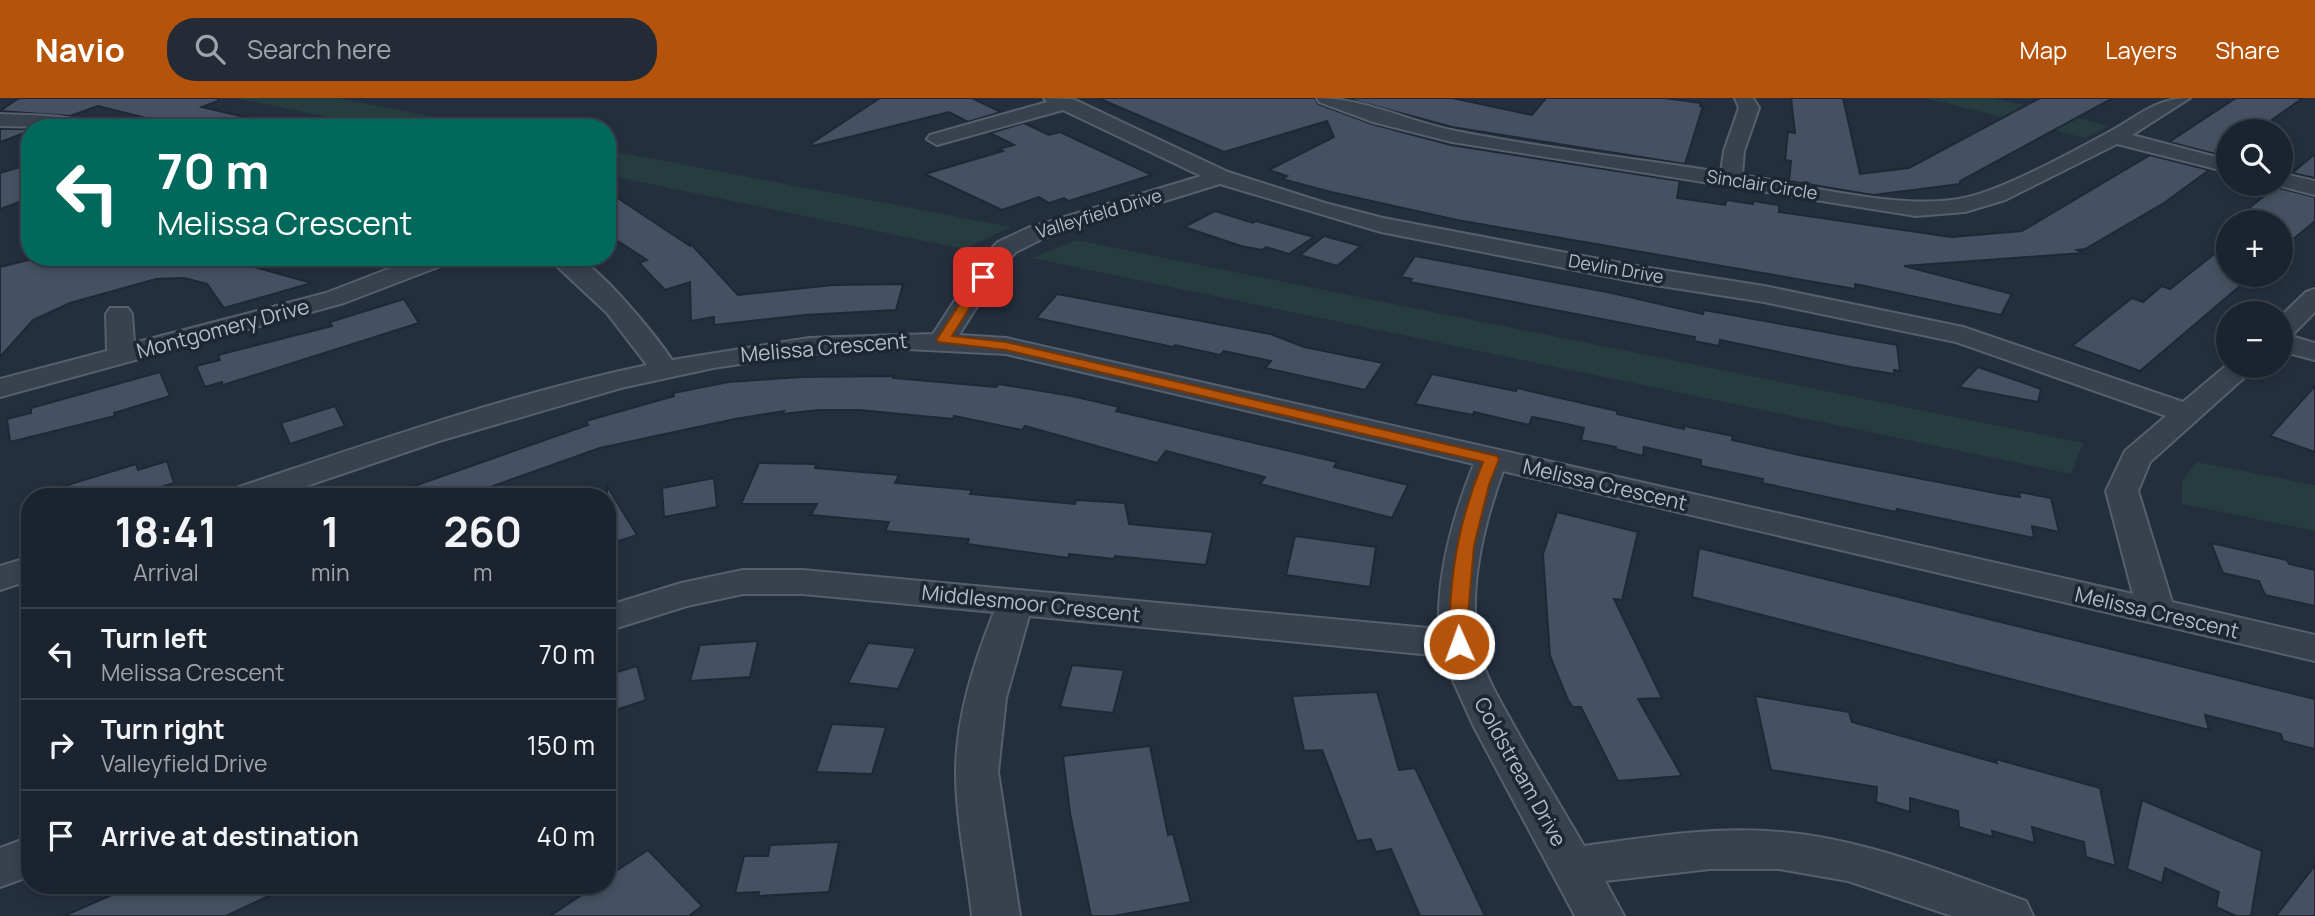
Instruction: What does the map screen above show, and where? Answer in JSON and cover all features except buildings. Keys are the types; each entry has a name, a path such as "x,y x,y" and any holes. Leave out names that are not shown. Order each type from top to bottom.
{"street":[{"name":"Sinclair Circle","path":"1326,98 1380,118 1452,136 1916,209 1965,205 2020,186 2115,137 2181,98"},
{"path":"1731,180 1734,151 1749,108 1744,98"},
{"path":"937,139 1059,101"},
{"name":"Devlin Drive","path":"1059,101 1220,177 1269,194 1381,225 1790,299 1964,335 2188,414"},
{"path":"0,120 21,121"},
{"path":"2115,137 2216,163"},
{"name":"Valleyfield Drive","path":"943,339 992,261 1007,247 1036,233 1220,177"},
{"path":"2293,182 2315,188"},
{"name":"Montgomery Drive","path":"0,388 335,298 419,266"},
{"path":"571,266 643,334 663,368"},
{"path":"2293,319 2315,297"},
{"path":"119,314 121,356"},
{"name":"Melissa Crescent","path":"269,488 525,402 663,368 751,351 833,343 943,339 1006,346 2315,648"},
{"path":"2293,346 2315,352"},
{"path":"2157,613 2122,491 2136,458 2229,378"},
{"name":"Coldstream Drive","path":"1492,459 1481,485 1466,546 1458,609 1459,644 1469,678 1600,916"},
{"path":"0,578 21,571"},
{"name":"Middlesmoor Crescent","path":"616,616 681,595 743,582 863,585 1015,604 1459,644"},
{"path":"996,916 977,772 986,698 997,653 1015,604"},
{"path":"1573,867 1697,849 1778,850 1846,861 2009,916"},
{"path":"0,868 21,860"}],"green space":[{"path":"237,98 337,98 446,119 337,119"},
{"path":"1926,98 1994,98 2109,126 2085,138"},
{"path":"616,152 1011,227 964,249 616,177"},
{"path":"1076,240 2083,443 2071,474 1032,258"},
{"path":"2196,462 2315,485 2315,531 2182,504 2182,481"}],"route":[{"path":"983,277 943,339 1006,346 1492,459 1481,485 1466,546 1458,609 1459,644"}]}
